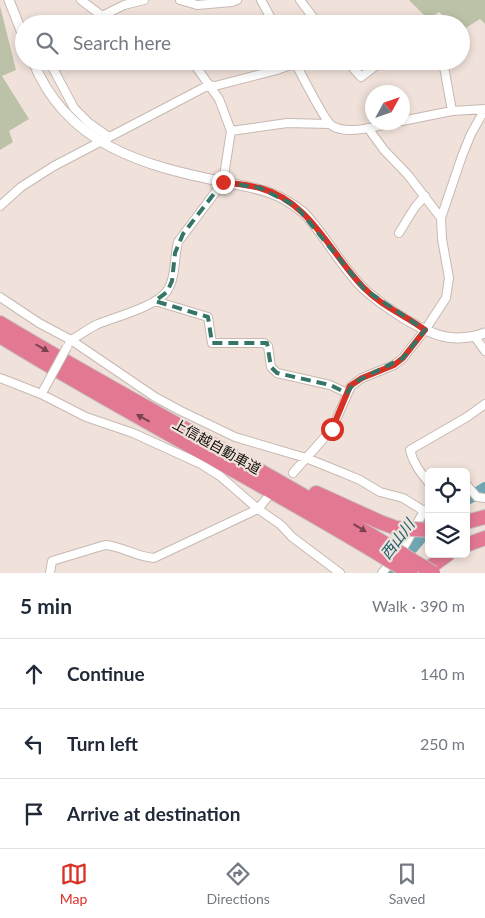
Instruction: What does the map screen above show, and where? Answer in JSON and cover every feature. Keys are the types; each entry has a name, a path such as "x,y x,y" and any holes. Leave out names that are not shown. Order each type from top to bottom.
{"highway":[{"name":"上信越自動車道","path":"0,323 71,365 300,493 383,558 432,573"},
{"name":"上信越自動車道","path":"0,336 247,477 410,573"},
{"path":"196,434 354,511 396,528 425,530"},
{"path":"470,521 485,518"},
{"path":"470,535 485,529"},
{"path":"470,544 485,538"},
{"path":"383,558 400,573"},
{"path":"410,573 427,558"},
{"path":"422,573 443,558"}],"street":[{"path":"9,0 15,15"},
{"path":"81,0 101,15"},
{"path":"104,15 124,5 144,0"},
{"path":"180,0 198,5 237,0"},
{"path":"261,0 269,15"},
{"path":"300,0 311,15"},
{"path":"37,70 61,108 76,125 99,142 128,156 223,182 260,188 271,192 296,206 313,222 364,288 391,309 425,330 447,337 475,337 485,333"},
{"path":"54,70 74,108 89,123 109,137"},
{"path":"42,393 69,343 97,325 123,316 155,301 167,292 172,281 175,253 183,234 223,182 231,131 219,99 198,70"},
{"path":"0,206 21,187 54,166 209,85 215,86 270,70"},
{"path":"301,70 330,124"},
{"path":"355,70 361,77 370,70"},
{"path":"445,70 452,111"},
{"path":"410,119 452,111 485,109"},
{"path":"293,473 332,429 347,393 355,382 399,362 425,330 446,298 449,288 449,273 442,239 441,218 462,156 471,134 485,109"},
{"path":"231,131 287,123 330,124 343,129 365,128"},
{"path":"369,130 441,218"},
{"path":"399,234 415,207 425,196"},
{"path":"0,297 69,343 155,397 181,411 235,437 306,458 360,480 380,492 403,498 425,509"},
{"path":"155,301 208,317 212,343 264,343 268,346 271,367 277,373 330,384 347,393"},
{"path":"475,337 485,352"},
{"path":"1,379 42,393 86,417 133,433 201,464 220,476 258,509 281,525 292,537 340,573"},
{"path":"425,478 412,459 410,450 485,404"},
{"path":"470,489 478,498 485,498"},
{"path":"50,573 52,561 105,545 114,546 144,558 154,558 258,509 267,498"},
{"path":"383,558 405,545 425,511"}],"highlighted area":[{"path":"223,182 260,188 296,206 364,289 425,330 403,358 355,382 347,393 330,385 277,373 271,367 267,343 212,343 208,317 155,301 167,292 172,281 175,253 183,234"}],"green space":[{"path":"409,0 485,0 485,24 480,19 470,25 470,15 442,15 439,12 434,15 424,15"},
{"path":"0,6 16,70 2,76 29,119 9,131 13,142 0,150"}],"waterway":[{"name":"西山川","path":"470,497 485,488"},
{"name":"西山川","path":"391,573 425,531"}],"route":[{"path":"223,182 260,188 296,206 313,222 352,275 364,288 391,309 425,330 403,358 394,365 362,378 350,386 332,429"}]}
